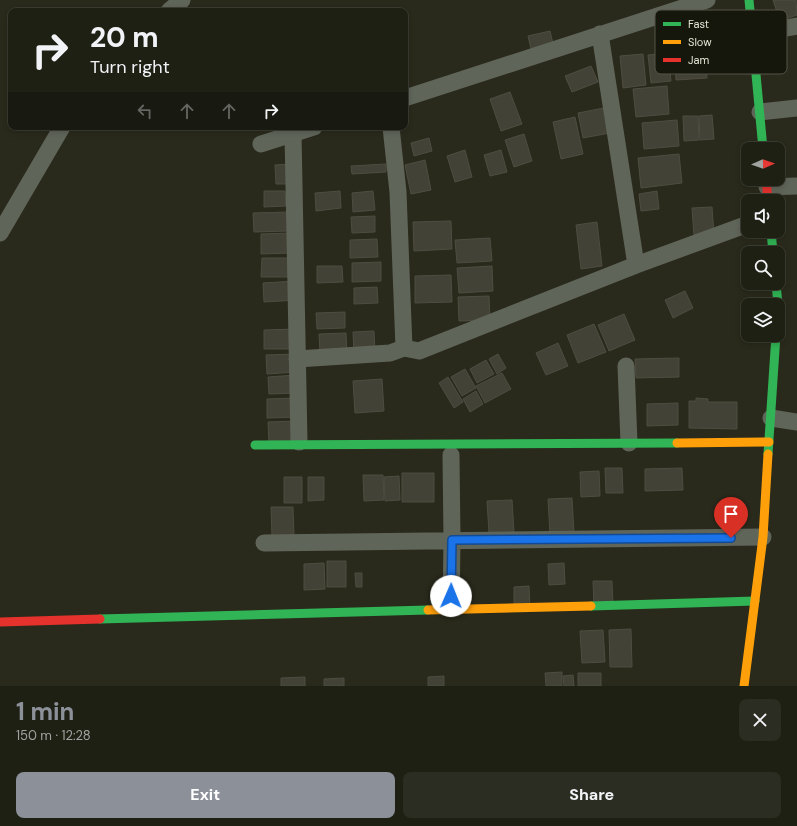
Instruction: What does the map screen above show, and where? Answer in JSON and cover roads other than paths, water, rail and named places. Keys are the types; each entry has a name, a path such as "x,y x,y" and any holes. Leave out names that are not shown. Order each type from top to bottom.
{"street":[{"path":"173,8 182,0"},
{"path":"676,10 707,0"},
{"path":"749,0 750,10"},
{"path":"408,97 655,17"},
{"path":"787,28 797,26"},
{"path":"600,34 636,265"},
{"path":"756,74 762,142"},
{"path":"760,112 797,108"},
{"path":"0,233 60,130"},
{"path":"261,144 305,130"},
{"path":"391,130 398,192 404,348"},
{"path":"293,134 299,442"},
{"path":"767,189 797,186"},
{"path":"297,359 390,353 404,348 419,351 636,265 741,227"},
{"path":"744,686 763,537 772,418 776,342"},
{"path":"626,366 628,442"},
{"path":"772,418 797,422"},
{"path":"255,445 769,442"},
{"path":"451,455 451,610"},
{"path":"264,543 763,537"},
{"path":"0,622 755,601"}]}
